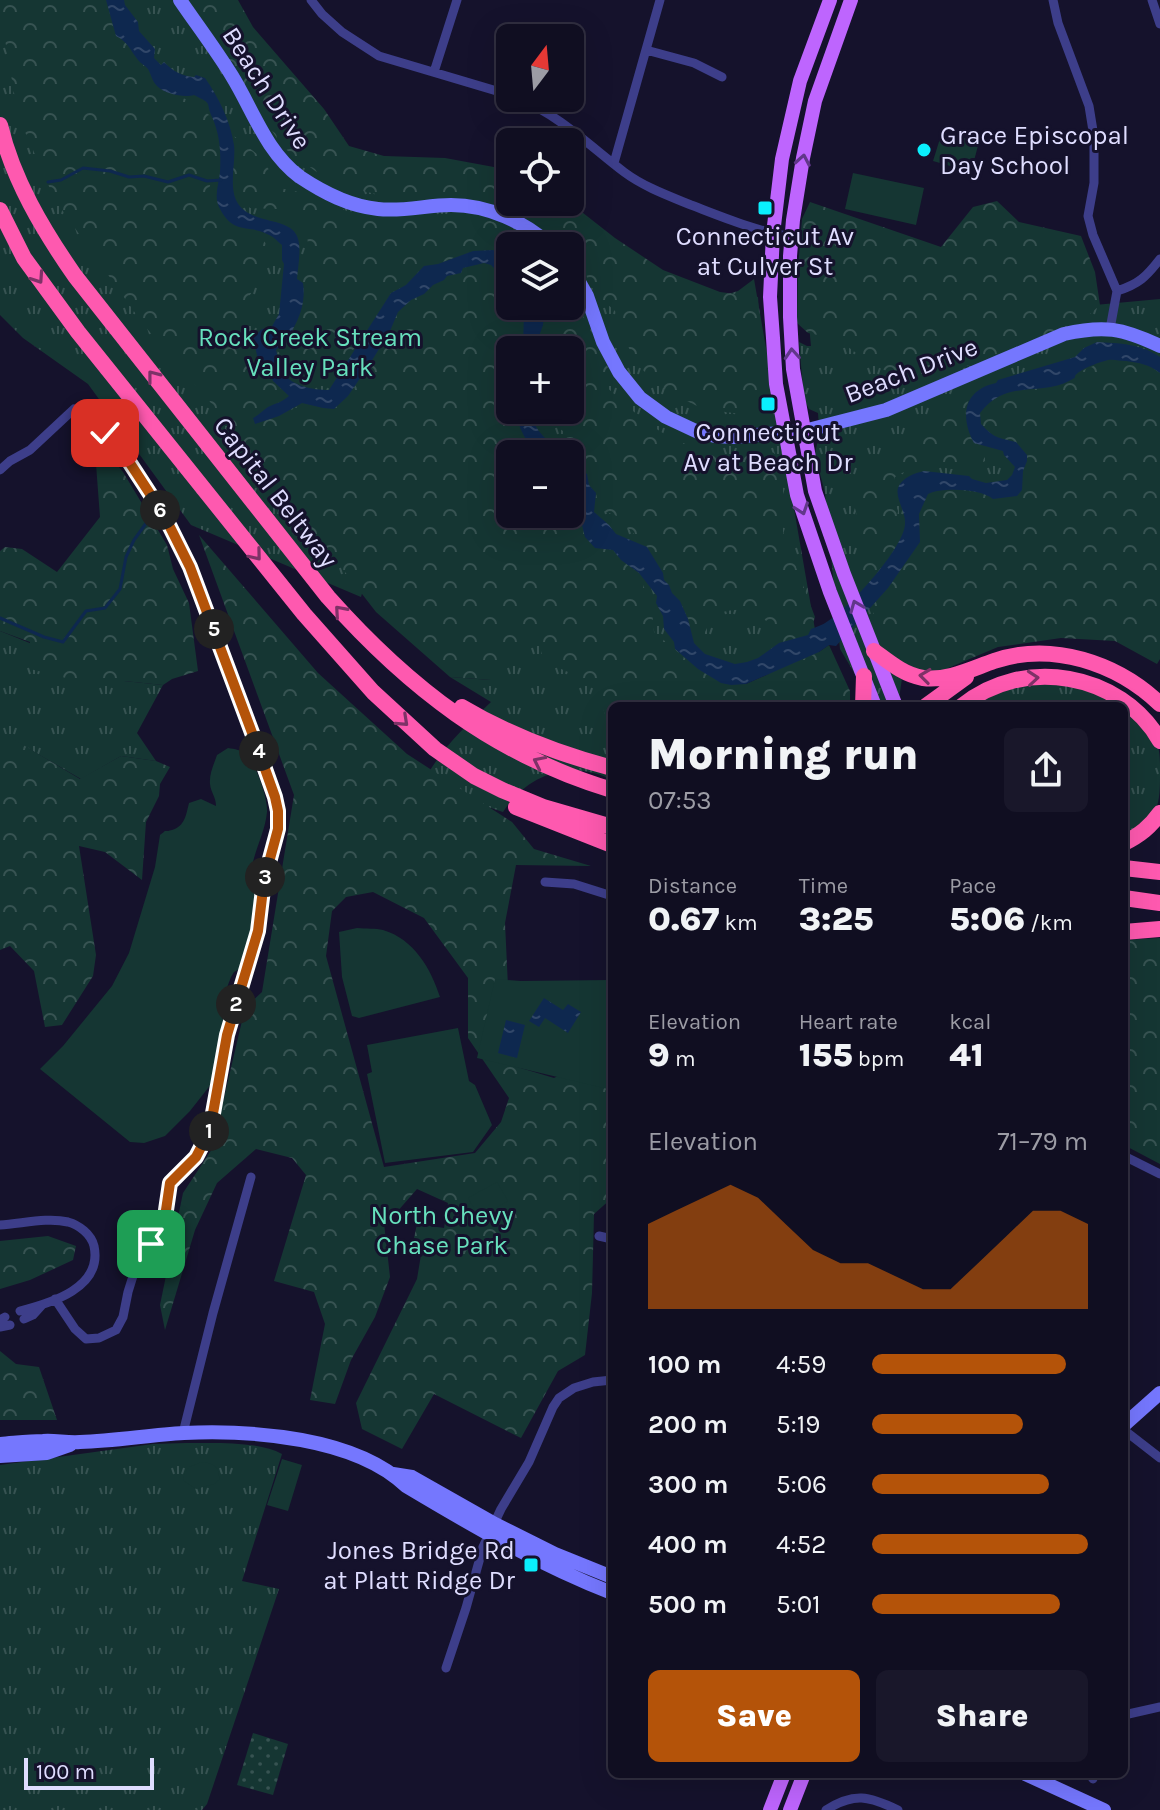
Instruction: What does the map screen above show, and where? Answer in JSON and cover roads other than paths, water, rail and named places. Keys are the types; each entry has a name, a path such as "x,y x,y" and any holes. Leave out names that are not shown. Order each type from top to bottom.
{"highway":[{"name":"Capital Beltway","path":"0,125 14,168 53,245 328,597 360,633 395,667 462,719 557,770 608,789"},
{"name":"Capital Beltway","path":"0,210 24,258 46,291 312,625 401,720 474,776 543,807 608,826"},
{"path":"872,644 896,667 922,677 944,678 995,661 1038,654 1086,660 1132,680 1160,704"},
{"path":"395,667 467,711 523,739 608,767"},
{"path":"932,702 980,667"},
{"path":"863,702 864,676"},
{"path":"967,702 996,685 1036,677 1076,679 1123,702"},
{"path":"1128,706 1160,741"},
{"path":"474,776 500,800 608,843"},
{"path":"1128,841 1151,826 1160,813"},
{"path":"1128,868 1160,872"},
{"path":"1128,899 1160,903"},
{"path":"1128,932 1160,929"}],"main road":[{"path":"830,0 800,81 782,159 773,234 772,334 776,384 797,495 830,592 874,702"},
{"path":"851,0 815,101 803,158 792,237 792,356 815,491 894,702"},
{"path":"770,1810 782,1778"},
{"path":"790,1810 802,1778"}],"street":[{"name":"Beach Drive","path":"180,0 232,76 268,142 297,175 345,202 378,209 409,210 452,205 477,208 505,216 535,232"},
{"path":"311,0 342,32 379,56 496,91"},
{"path":"434,72 457,0"},
{"path":"614,163 660,0"},
{"path":"1053,0 1058,23 1089,106 1094,137 1094,183 1088,216 1117,291 1110,329"},
{"path":"1152,0 1160,24"},
{"path":"646,50 694,63 722,77"},
{"path":"546,112 626,173 665,195 750,228 792,237"},
{"path":"1117,291 1144,278 1160,259"},
{"name":"Beach Drive","path":"584,291 603,342 619,372 640,398 666,417 698,432 715,436 804,431 900,405 986,366 1064,334 1082,330 1110,329 1139,336 1160,346"},
{"path":"0,470 30,450 74,409 105,433 124,454 170,527 190,567 260,753 278,811 278,829 264,881 258,931 227,1035 210,1130 196,1157 170,1183 161,1229 133,1276 123,1317 116,1330 108,1335 86,1339 75,1329 55,1299"},
{"path":"545,882 574,884 608,895"},
{"path":"1128,1158 1160,1174"},
{"path":"183,1433 251,1177"},
{"path":"0,1225 64,1221 76,1225 89,1235 93,1243 96,1260 91,1275 81,1284 42,1305 33,1315 22,1315"},
{"path":"599,1236 608,1238"},
{"path":"446,1668 483,1547 559,1398 586,1383 608,1380"},
{"path":"1128,1423 1160,1393"},
{"path":"1128,1430 1160,1458"},
{"path":"0,1444 231,1433 291,1439 350,1453 492,1530 549,1567 608,1591"},
{"path":"0,1456 47,1453 79,1442"},
{"path":"492,1530 608,1575"},
{"path":"1128,1714 1160,1707"},
{"path":"1034,1778 1104,1810"},
{"path":"826,1810 854,1797 870,1799 898,1810"}],"water":[{"path":"106,0 124,0 138,22 139,31 155,49 154,58 161,65 164,62 181,74 205,78 223,110 232,136 236,200 249,213 286,225 297,236 297,279 303,283 303,301 294,328 276,350 282,370 290,380 309,388 329,390 391,293 406,285 424,266 473,251 493,250 496,252 496,270 484,263 463,268 461,273 447,276 411,300 398,312 390,331 348,396 334,409 302,403 279,416 255,424 253,418 289,396 259,364 253,338 262,329 271,328 279,314 284,264 282,245 260,231 236,226 220,209 217,190 220,151 208,104 194,95 175,95 157,86 148,69 116,36"},
{"path":"524,320 544,320 539,336 523,336"},
{"path":"1097,342 1145,349 1160,357 1160,373 1140,363 1108,360 1085,368 1060,385 1013,392 990,402 980,413 981,424 997,437 1016,442 1027,455 1022,490 1017,496 993,499 971,491 952,490 928,494 919,514 920,542 888,588 836,646 829,645 746,684 721,683 698,669 675,649 674,642 664,629 663,616 656,603 657,596 639,573 613,550 595,548 585,537 584,472 596,493 594,512 616,534 647,547 664,580 680,601 694,643 705,654 735,664 758,658 779,643 808,635 811,629 824,624 874,577 902,535 905,519 897,492 905,479 924,471 969,476 986,483 1007,480 1015,467 1003,451 974,443 966,414 971,398 998,380 1075,357"},
{"path":"519,424 535,424 547,440 527,440"},
{"path":"544,998 563,1010 568,1004 581,1012 568,1033 545,1018 539,1027 529,1021"},
{"path":"506,1020 525,1025 517,1058 498,1053"}],"waterway":[{"path":"48,182 61,180 83,168 168,182 189,175 207,181 221,180"},
{"path":"0,618 63,642 86,611 105,608 120,589 126,557 147,522"}],"place":[{"name":"Grace Episcopal Day School","path":"924,150"},
{"name":"Connecticut Av at Culver St","path":"765,208"},
{"name":"Connecticut Av at Beach Dr","path":"768,404"},
{"name":"Jones Bridge Rd at Platt Ridge Dr","path":"531,1565"}],"park label":[{"name":"Rock Creek Stream Valley Park","path":"310,352"},
{"name":"North Chevy Chase Park","path":"442,1230"}]}
